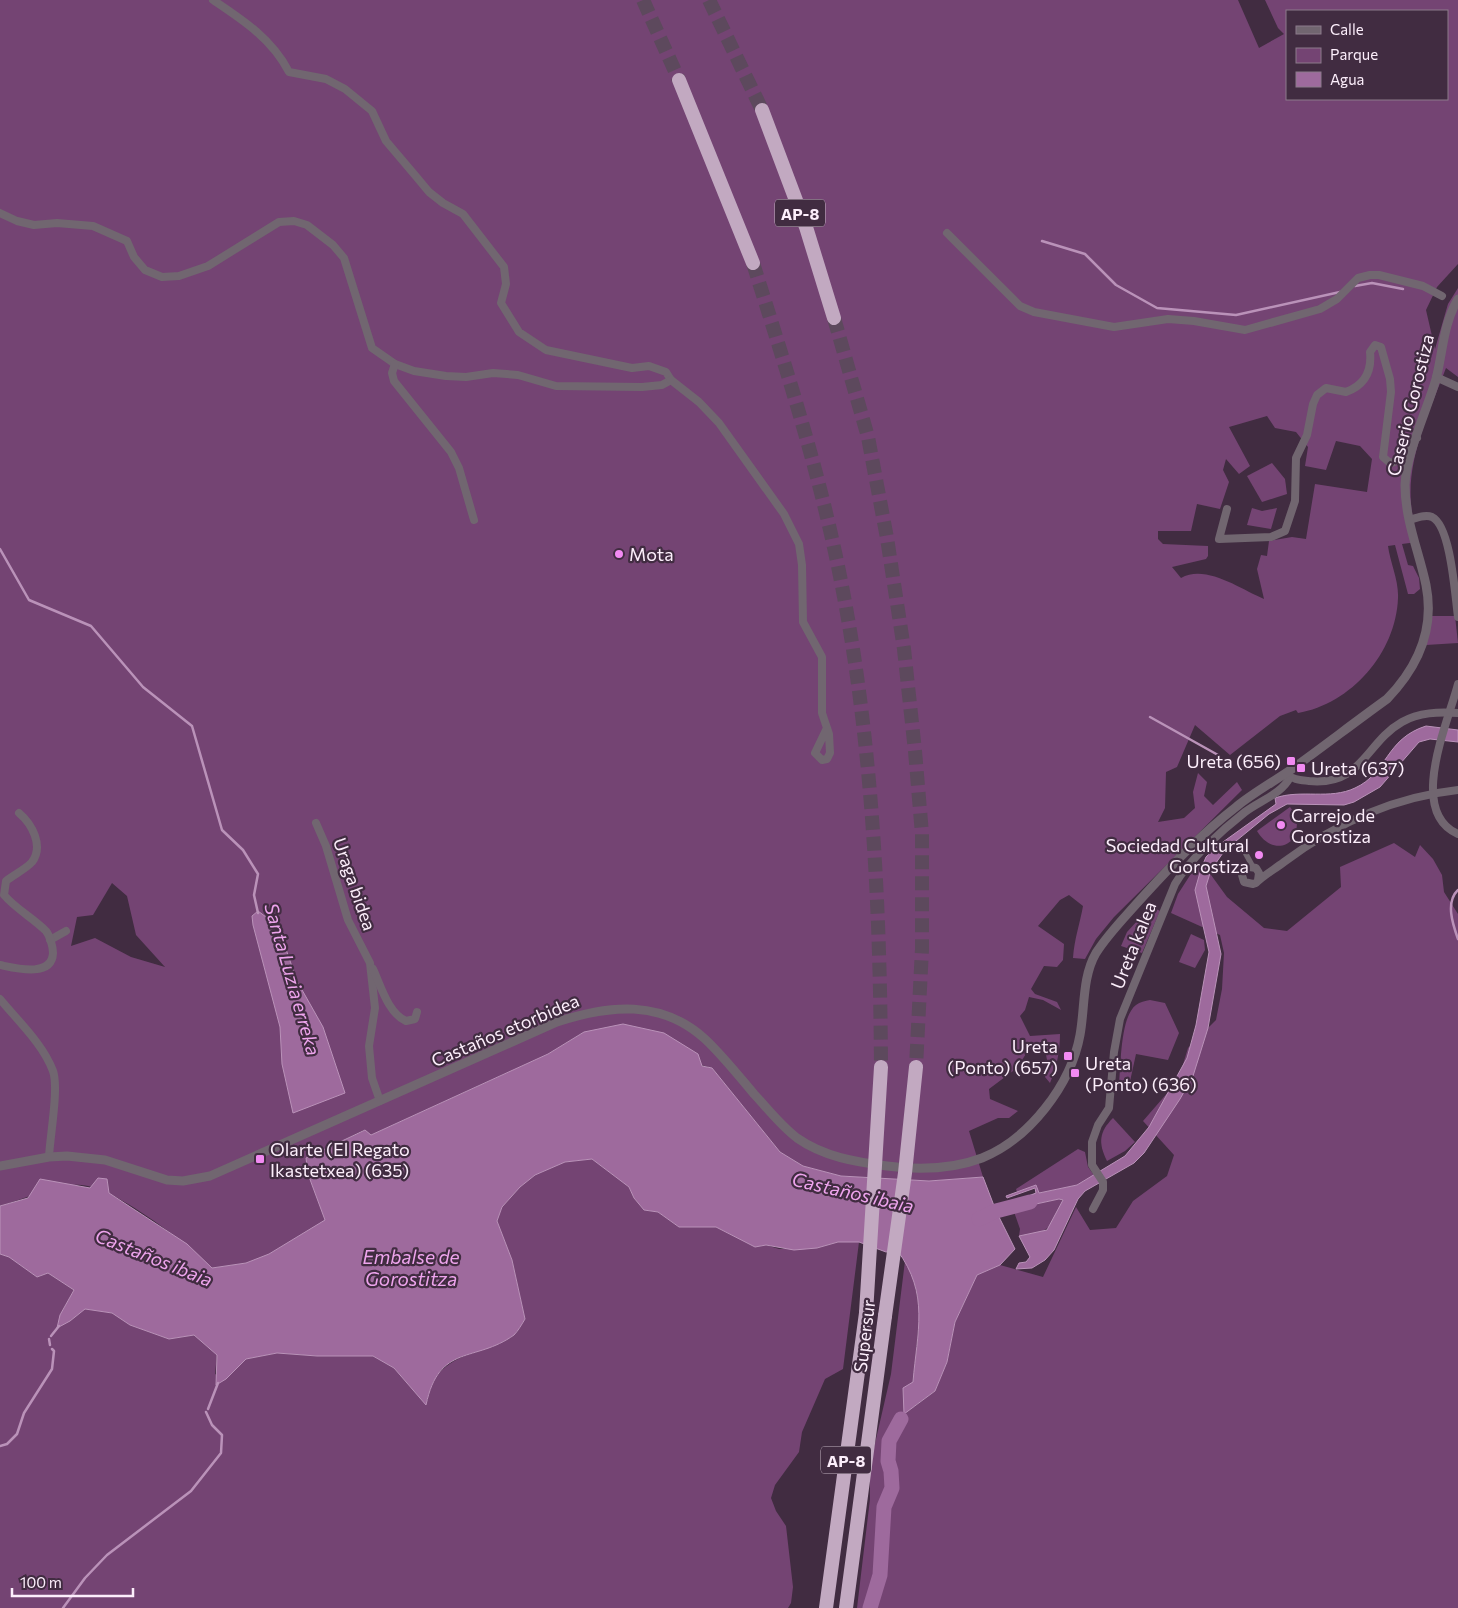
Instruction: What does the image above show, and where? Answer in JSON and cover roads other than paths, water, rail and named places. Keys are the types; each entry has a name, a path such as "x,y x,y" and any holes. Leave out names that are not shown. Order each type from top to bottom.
{"highway":[{"path":"679,80 753,263"},
{"name":"AP-8","path":"762,110 806,227 834,318"},
{"name":"Supersur","path":"826,1608 866,1312 881,1066"},
{"name":"Supersur","path":"846,1608 905,1173 916,1067"}],"street":[{"path":"213,0 251,26 270,43 288,72 326,79 352,94 372,111 386,141 436,197 463,214 504,267 506,284 501,303 518,332 546,350 632,368 649,366 666,372 671,380 699,402 719,423 784,514 799,544 802,565 803,622 822,658 822,713 826,728"},
{"path":"0,213 17,221 34,225 57,223 93,226 127,241 134,257 145,270 162,277 179,276 208,266 279,222 294,221 307,224 333,245 344,258 372,348 395,364 414,371 446,376 466,377 493,373 518,375 556,386 642,387 662,385 671,380"},
{"path":"947,233 1020,306 1034,312 1114,327 1168,319 1194,321 1245,330 1261,327 1320,309 1337,299 1358,278 1370,275 1379,275 1423,286 1442,296"},
{"name":"Caserio Gorostiza","path":"1395,691 1414,667 1421,651 1428,612 1426,586 1410,520 1405,483 1408,465 1436,377 1446,326 1458,299"},
{"path":"1227,508 1218,539 1271,537 1285,531 1295,501 1296,458 1307,435 1317,394 1326,388 1346,392 1363,382 1371,362 1370,352 1375,345 1381,347 1390,379 1384,457 1390,463 1394,462 1408,442 1417,438"},
{"path":"395,364 392,373 394,380 451,452 459,468 474,520"},
{"path":"1436,377 1458,387"},
{"path":"1410,520 1426,516 1431,517 1442,527 1458,616"},
{"path":"1458,684 1454,713 1447,723 1436,763 1432,793 1434,811 1439,820 1458,834"},
{"name":"Ureta kalea","path":"980,1159 1012,1142 1034,1122 1065,1075 1079,1039 1089,966 1117,926 1156,882 1235,807 1288,775 1395,691"},
{"path":"1288,775 1311,781 1338,778 1361,764 1384,735 1404,721 1418,715 1454,713"},
{"name":"Ureta kalea","path":"1093,1209 1101,1196 1103,1182 1092,1165 1092,1142 1098,1125 1109,1108 1114,1052 1120,1019 1175,884 1187,865 1244,812 1286,785 1288,775"},
{"path":"1253,867 1244,869 1242,878 1249,884 1258,880 1306,846 1342,825 1382,807 1432,793 1458,790"},
{"path":"0,965 32,971 46,966 53,959 53,948 47,932 4,896 6,881 32,862 35,848 34,829 19,813"},
{"name":"Uraga bidea","path":"316,823 326,846 348,920 370,963 375,1008 369,1046 372,1078 380,1101"},
{"path":"1241,845 1259,874 1258,880"},
{"path":"50,940 66,931"},
{"path":"370,963 387,1001 395,1012 406,1021 415,1019 417,1012"},
{"path":"0,999 39,1046 53,1072 55,1089 48,1156"},
{"name":"Castaños etorbidea","path":"0,1166 48,1156 96,1158 157,1178 183,1181 210,1176 557,1022 611,1008 637,1009 670,1017 704,1038 789,1131 806,1144 825,1153 853,1161 896,1167 938,1167 980,1159"}],"water":[{"path":"1426,726 1458,730 1458,742 1430,739 1419,742 1380,787 1354,802 1344,805 1287,804 1269,814 1225,850 1211,870 1206,886 1221,954 1208,1028 1193,1076 1144,1153 1134,1163 1085,1191 1078,1199 1054,1250 1045,1260 1032,1268 1016,1269 1019,1263 1026,1262 1030,1257 1019,1236 1047,1230 1063,1200 1059,1199 1013,1209 1010,1203 1036,1193 1035,1188 1007,1198 1006,1196 1036,1185 1039,1193 1077,1185 1125,1156 1149,1127 1187,1058 1196,1025 1209,952 1195,890 1206,857 1216,847 1276,804 1275,798 1295,794 1345,792 1366,782 1402,739"},
{"path":"258,911 278,926 297,981 323,1027 345,1093 293,1113 282,1064 280,1027 253,925 252,916"},
{"name":"Embalse de Gorostitza","path":"623,1024 664,1033 698,1054 702,1066 712,1068 780,1152 803,1166 841,1176 929,1181 983,1177 996,1211 1015,1249 1000,1265 977,1275 955,1322 947,1362 935,1391 904,1414 903,1388 913,1382 919,1314 914,1282 897,1250 886,1252 859,1242 838,1242 817,1248 794,1250 766,1245 755,1247 716,1227 679,1227 658,1212 644,1210 634,1198 629,1187 592,1159 565,1162 535,1175 520,1187 502,1207 497,1221 512,1260 525,1319 514,1335 500,1344 460,1357 449,1363 440,1372 432,1385 426,1405 394,1368 373,1356 317,1356 277,1353 246,1359 226,1379 216,1385 217,1355 194,1335 169,1339 130,1325 112,1313 85,1309 70,1321 57,1328 60,1315 74,1290 48,1273 37,1277 9,1257 0,1254 0,1206 28,1198 40,1179 90,1188 98,1178 107,1179 109,1193 187,1244 212,1268 246,1263 269,1254 325,1220 308,1174 306,1158 365,1130 371,1135 548,1054 584,1032"}],"waterway":[{"path":"1042,241 1085,254 1116,285 1157,308 1236,315 1340,292"},
{"path":"1355,286 1372,283 1403,289"},
{"name":"Santa Luzia erreka","path":"0,549 29,600 91,626 143,687 192,726 222,830 243,850 258,874 254,895 258,913"},
{"path":"1150,717 1218,755"},
{"path":"1458,890 1454,895 1451,907 1452,921 1458,939"},
{"path":"979,1219 996,1211 1030,1202"},
{"path":"51,1336 59,1326"},
{"path":"49,1339 50,1345"},
{"path":"0,1446 7,1444 17,1434 24,1413 52,1369 54,1351 52,1349"},
{"path":"208,1409 218,1383"},
{"path":"63,1608 85,1578 107,1555 191,1491 221,1453 222,1435 212,1425 206,1412"},
{"path":"870,1608 880,1575 884,1507 892,1488 891,1471 888,1461 889,1441 901,1419"}],"tunnel":[{"path":"643,0 679,80"},
{"path":"709,0 762,110"},
{"path":"753,263 816,472 846,607 865,738 871,804 878,936 881,1067"},
{"path":"834,318 868,437 887,538 904,649 922,834 922,949 916,1067"}],"place":[{"name":"Mota","path":"619,554"},
{"name":"Ureta (656)","path":"1291,761"},
{"name":"Ureta (637)","path":"1301,768"},
{"name":"Carrejo de Gorostiza","path":"1281,825"},
{"name":"Sociedad Cultural Gorostiza","path":"1259,855"},
{"name":"Ureta (Ponto) (657)","path":"1068,1056"},
{"name":"Ureta (Ponto) (636)","path":"1075,1073"},
{"name":"Olarte (El Regato Ikastetxea) (635)","path":"260,1159"}],"water label":[{"name":"Castaños ibaia","path":"853,1192"},
{"name":"Castaños ibaia","path":"154,1257"}]}
